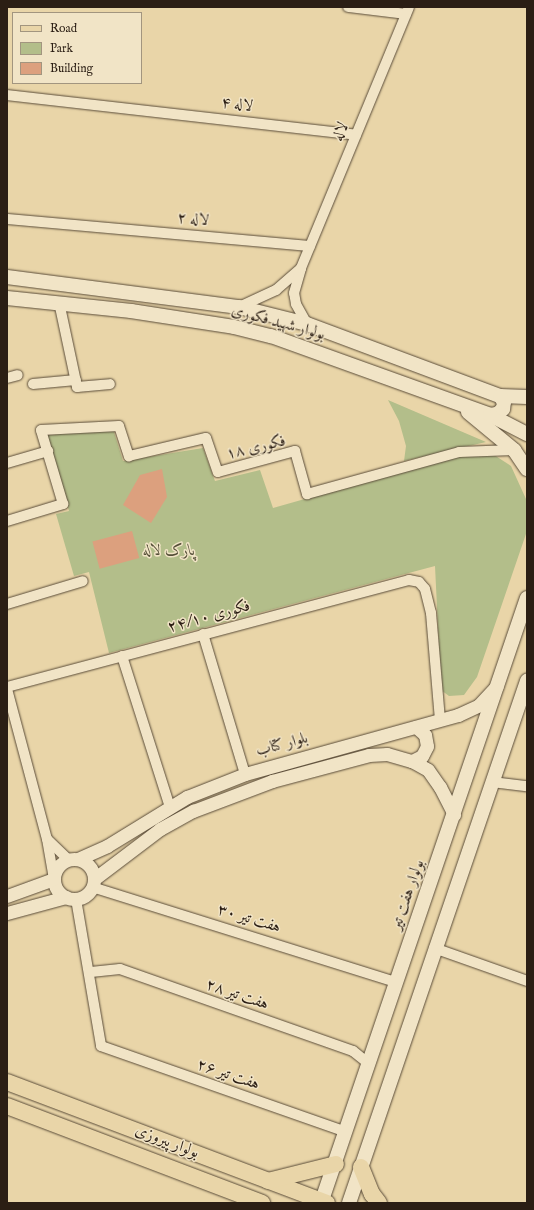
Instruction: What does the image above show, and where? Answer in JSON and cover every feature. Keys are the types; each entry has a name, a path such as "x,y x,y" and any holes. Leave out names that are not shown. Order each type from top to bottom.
{"main road":[{"name":"بولوار شهید فکوری","path":"7,277 239,307 306,324 500,396 527,398"},
{"name":"بولوار شهید فکوری","path":"7,298 59,302 242,328 301,344 490,415 527,434"},
{"path":"490,415 497,414 503,409 504,402 500,396"},
{"path":"453,401 514,450 527,469"},
{"name":"بولوار هفت تیر","path":"323,1202 368,1063 500,684 527,598"},
{"path":"349,1203 434,948 526,688"},
{"name":"بولوار پیروزی","path":"7,1082 323,1202"},
{"name":"بولوار پیروزی","path":"7,1106 262,1203"},
{"path":"268,1181 336,1164"},
{"path":"361,1167 372,1194 379,1203"}],"street":[{"path":"348,7 407,10"},
{"name":"لاله","path":"306,324 296,304 294,293 301,268 407,10"},
{"name":"لاله ۴","path":"7,95 115,105 356,135"},
{"name":"لاله ۲","path":"7,219 310,246"},
{"name":"لاله","path":"239,307 271,293 301,268"},
{"path":"59,302 76,383"},
{"path":"7,378 18,375"},
{"path":"33,384 110,384"},
{"name":"فکوری ١٨","path":"48,451 41,430 119,426 129,456 206,438 218,472 295,451 307,494 459,452 514,450"},
{"path":"7,463 48,451 63,504 7,521"},
{"name":"فکوری ۲۴/۱۰","path":"7,688 202,634 409,580 419,582 425,589 431,613 440,720"},
{"path":"7,604 83,581"},
{"path":"202,634 245,774"},
{"path":"122,656 170,808"},
{"name":"بلوار کتاب","path":"74,859 107,846 170,808 245,774 416,728 440,720 479,705 500,684"},
{"path":"7,688 47,839 54,879 60,893 71,898"},
{"path":"412,761 422,756 427,746 425,735 416,728"},
{"name":"بلوار کتاب","path":"93,883 174,822 193,811 272,781 369,755 387,754 412,761 428,770 454,815"},
{"path":"492,782 527,786"},
{"path":"7,913 71,898 93,883 87,863 74,859 47,839"},
{"path":"7,896 54,879 60,864 74,859"},
{"name":"هفت تیر ۳۰","path":"93,883 396,982"},
{"path":"71,898 91,972"},
{"path":"434,948 527,981"},
{"name":"هفت تیر ۲۸","path":"91,972 120,970 353,1051 368,1063"},
{"name":"هفت تیر ۲۶","path":"91,972 101,1046 346,1132"}],"green space":[{"path":"388,400 486,442 404,461 406,446 399,421"},
{"name":"پارک لاله","path":"113,429 123,461 203,448 215,481 260,470 273,508 460,455 491,453 511,466 526,499 527,531 477,677 464,695 449,696 441,690 435,566 109,653 89,572 74,576 56,514 69,511 47,435"}],"building":[{"path":"162,469 167,497 151,523 123,505 140,475"},
{"path":"132,531 139,558 100,569 92,542"}]}
